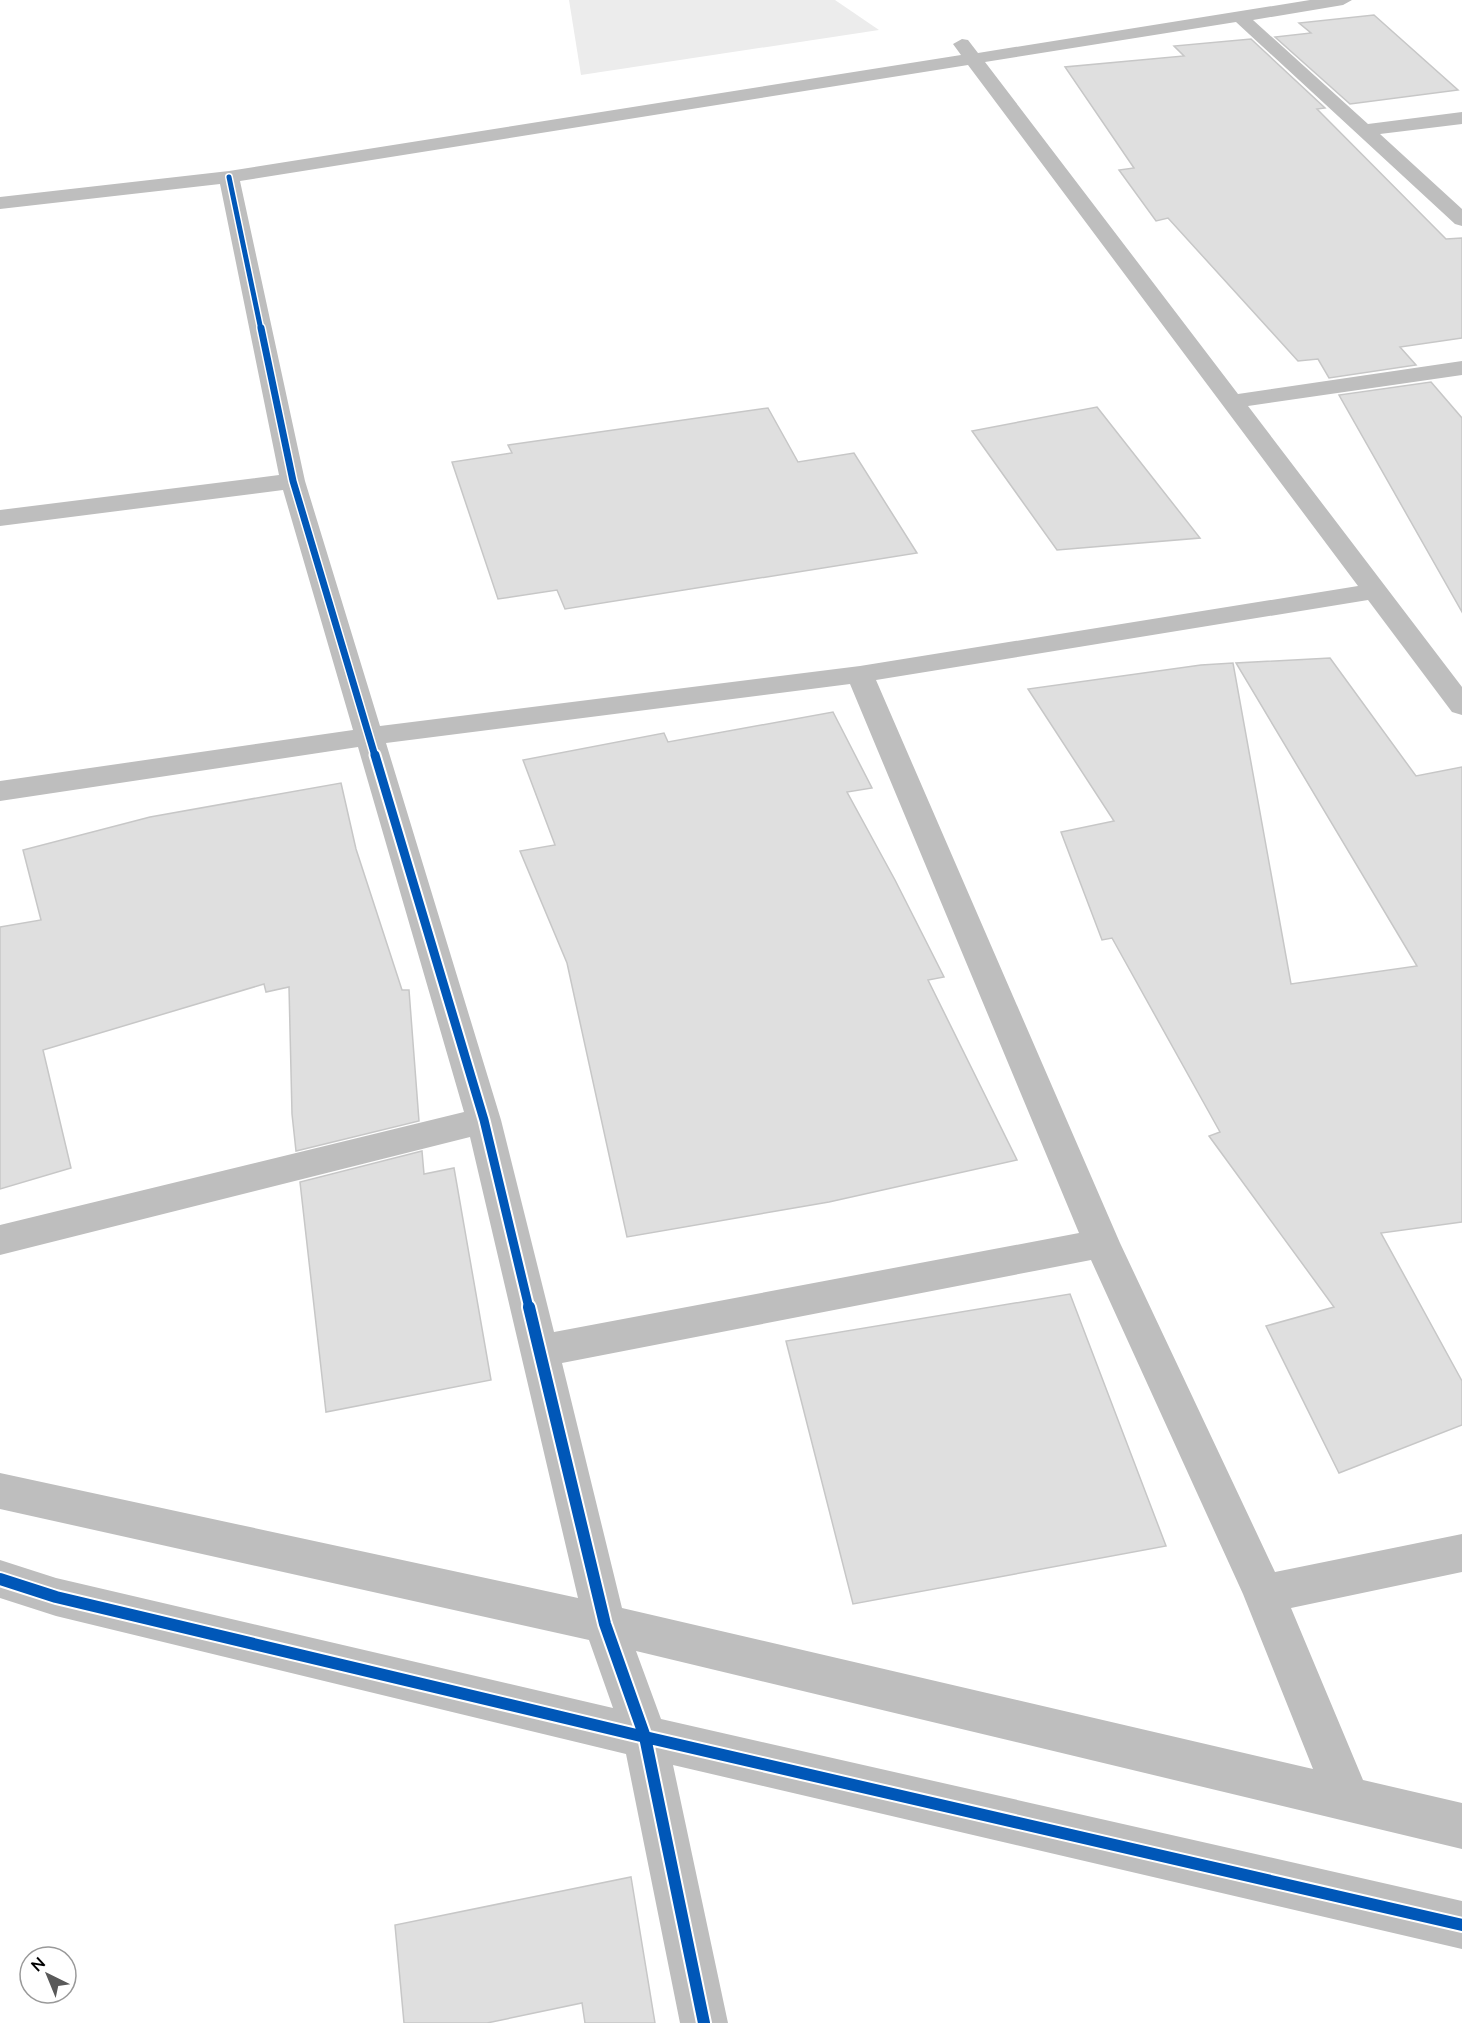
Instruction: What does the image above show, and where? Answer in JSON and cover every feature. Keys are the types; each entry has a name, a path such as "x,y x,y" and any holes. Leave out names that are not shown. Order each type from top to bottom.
{"street":[{"path":"0,203 229,177 1343,0"},
{"path":"1238,15 1462,220"},
{"path":"982,36 952,41 974,60 1230,402 1462,706"},
{"path":"419,128 512,113"},
{"path":"1366,130 1462,118"},
{"path":"229,177 293,481 484,1120 606,1624 645,1737 704,2023"},
{"path":"1230,402 1462,368"},
{"path":"0,518 293,481"},
{"path":"0,791 370,736 860,674 1376,591"},
{"path":"860,674 1102,1243 1264,1593 1349,1801"},
{"path":"0,1240 484,1120"},
{"path":"540,1351 1102,1243"},
{"path":"0,1491 606,1624 1462,1826"},
{"path":"1264,1593 1462,1553"},
{"path":"0,1579 67,1599 645,1737 1462,1925"}],"shaded area":[{"path":"569,0 835,0 879,30 581,75"}],"building":[{"path":"1374,15 1458,90 1350,104 1275,37 1311,33 1299,23"},
{"path":"1251,39 1325,108 1317,109 1446,239 1462,238 1462,338 1400,347 1416,365 1329,378 1318,359 1298,361 1168,218 1156,221 1119,170 1134,168 1065,67 1184,56 1174,46"},
{"path":"1431,382 1462,418 1462,612 1339,395"},
{"path":"1097,407 1200,538 1057,550 972,431"},
{"path":"768,408 798,462 854,453 917,553 565,609 557,590 498,599 452,462 512,453 508,445"},
{"path":"1330,658 1416,776 1462,767 1462,1222 1381,1233 1462,1381 1462,1425 1339,1473 1266,1326 1334,1307 1209,1136 1220,1132 1112,938 1102,940 1061,832 1114,821 1028,689 1201,665 1233,663 1291,984 1417,966 1236,663"},
{"path":"833,712 872,788 847,792 944,977 928,980 1017,1160 829,1202 627,1237 567,963 520,851 555,845 523,760 664,733 668,742"},
{"path":"341,783 356,849 402,990 409,990 419,1121 296,1151 292,1114 289,987 266,992 264,984 43,1050 71,1168 0,1189 0,927 41,920 23,850 150,817"},
{"path":"422,1151 424,1174 454,1168 491,1380 326,1412 300,1182"},
{"path":"1070,1294 1166,1546 853,1604 786,1341"},
{"path":"631,1877 655,2023 585,2023 582,2003 487,2023 404,2023 395,1925"}],"cycle path":[{"path":"229,177 293,481 484,1120 605,1624 645,1737 704,2023"},
{"path":"0,1579 56,1597 645,1737 1462,1925"}]}
